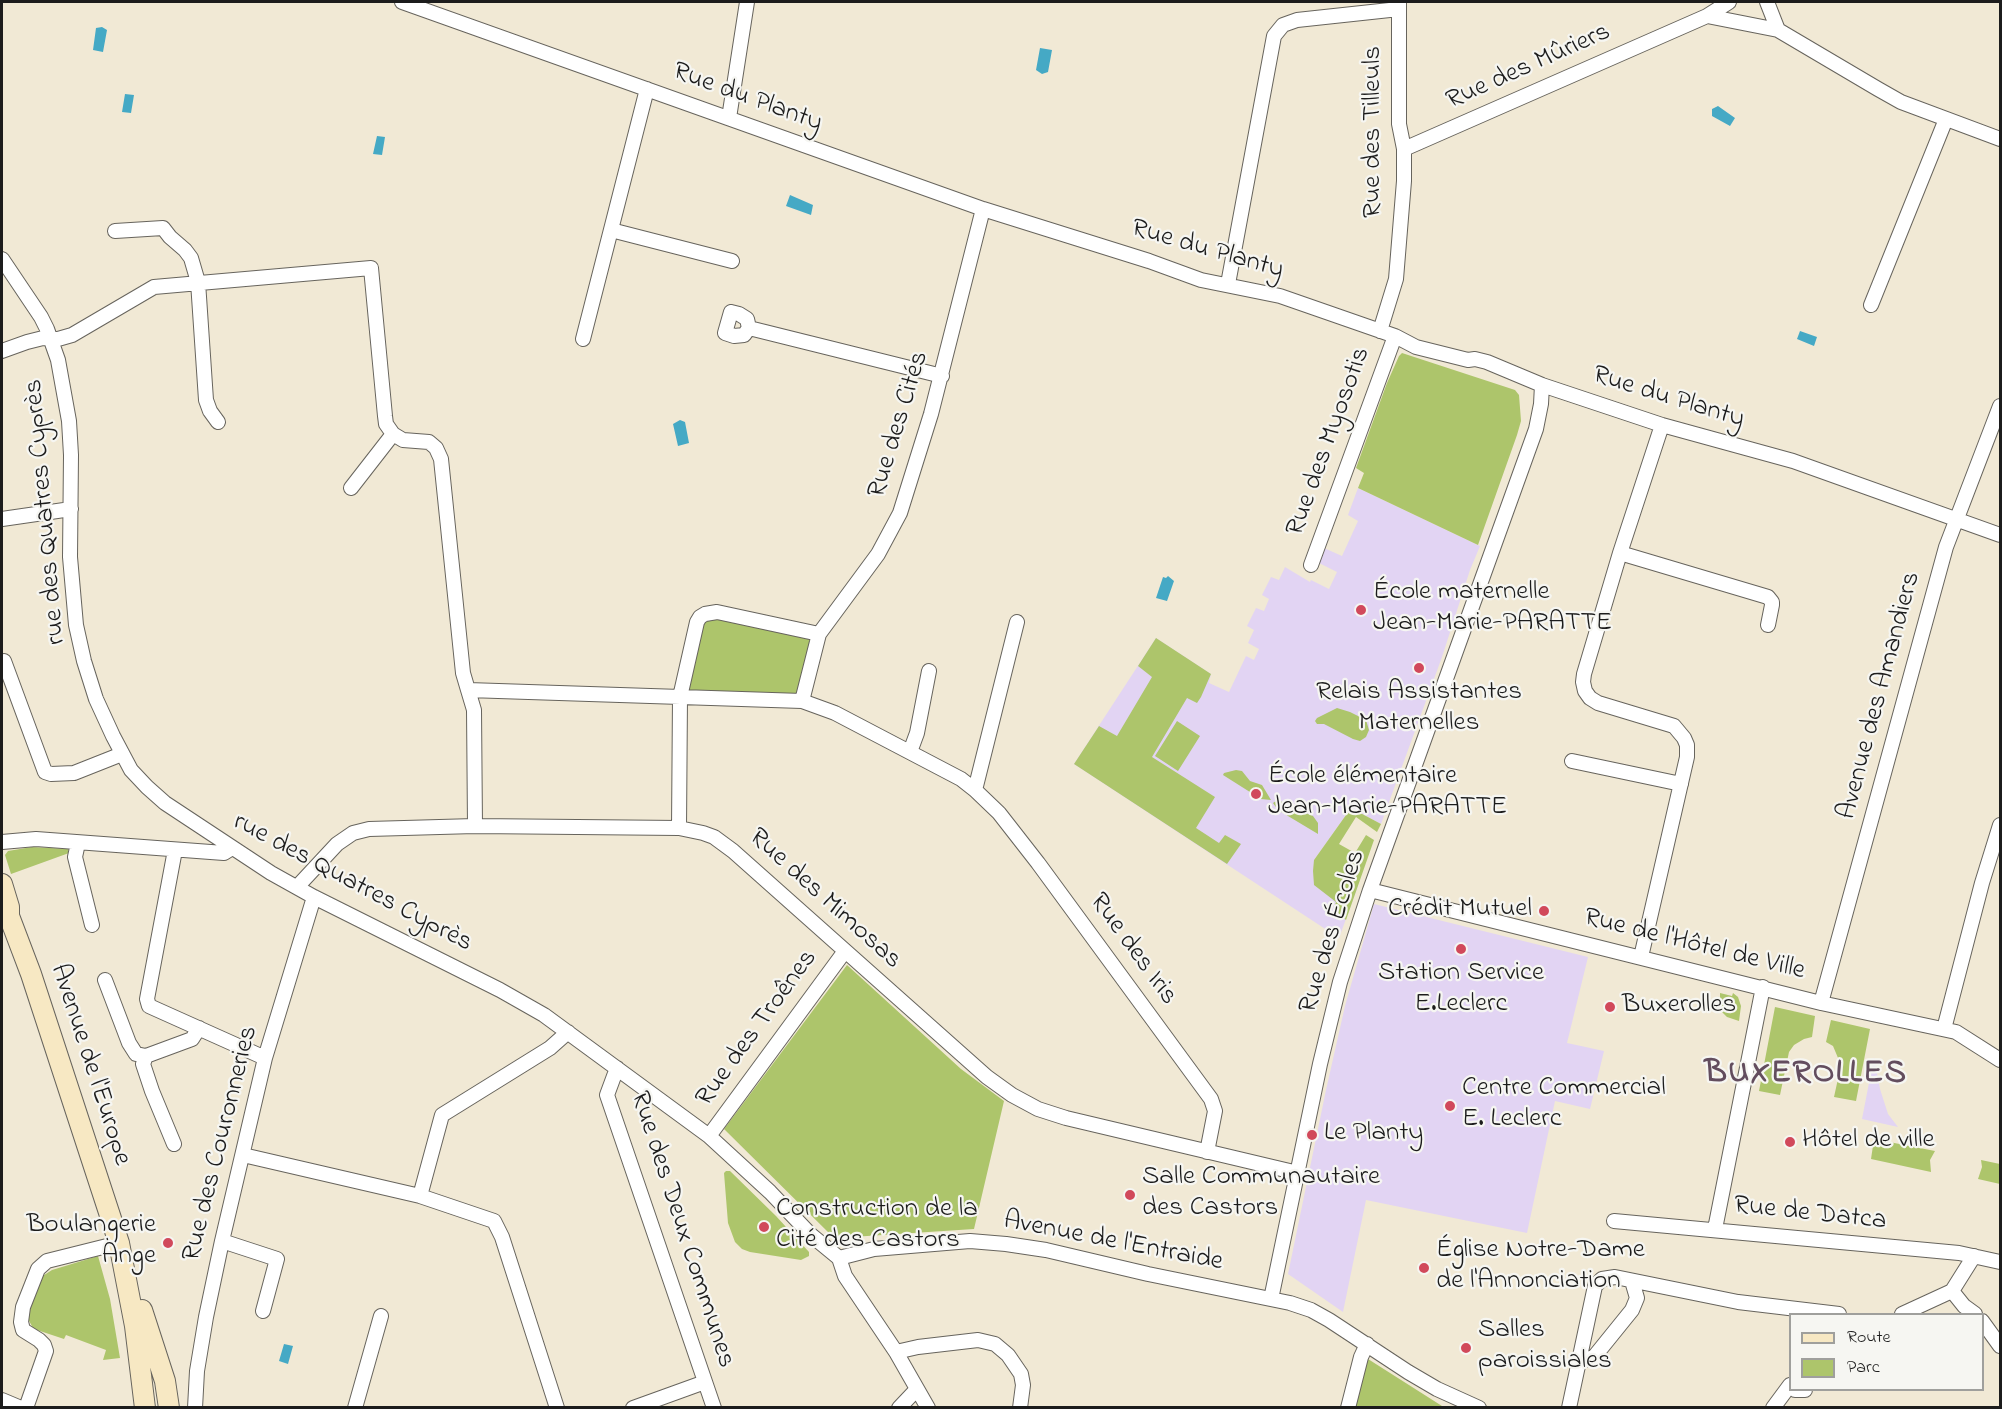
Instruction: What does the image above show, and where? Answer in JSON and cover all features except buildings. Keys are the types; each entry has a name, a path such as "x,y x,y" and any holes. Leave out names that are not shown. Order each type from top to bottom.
{"main road":[{"name":"Avenue de l'Europe","path":"2,884 9,916 31,974 119,1243 136,1337 145,1407"},
{"name":"Avenue de l'Europe","path":"124,1265 145,1318 165,1381 169,1407"}],"street":[{"name":"Rue du Planty","path":"402,2 983,209 1149,261 1201,280 1280,296 1395,336 1416,347 1468,360 1487,362 1542,385 1662,425 1793,461 2001,535"},
{"path":"729,118 747,2"},
{"path":"1707,16 1729,2"},
{"path":"1767,2 1778,30"},
{"path":"1228,284 1274,36 1283,25 1297,20 1399,5"},
{"name":"Rue des Tilleuls","path":"1380,331 1396,279 1404,181 1404,149 1400,124 1399,5"},
{"path":"1707,16 1778,30 1901,102 2001,139"},
{"name":"Rue des Mûriers","path":"1404,149 1707,16"},
{"path":"583,339 647,89"},
{"path":"1871,305 1946,119"},
{"name":"Rue des Cités","path":"819,634 878,554 900,513 942,376 983,209"},
{"path":"115,231 163,228 170,237 186,249 191,258 198,282 206,400 218,422"},
{"path":"611,231 732,261"},
{"name":"rue des Quatres Cyprès","path":"2,259 41,317 63,384 71,454 70,557 76,625 96,699 131,770 165,803 232,848 297,887 500,990 544,1015 709,1136 770,1192 811,1235 839,1258"},
{"path":"2,351 27,342 58,339 79,332 154,287 371,268 386,424 393,434 403,440 429,442 439,454 463,673 474,710 475,826"},
{"path":"749,327 942,376"},
{"name":"Rue des Myosotis","path":"1311,565 1395,336"},
{"name":"Rue des Écoles","path":"1271,1299 1340,982 1370,890 1536,429 1542,385"},
{"name":"Avenue des Amandiers","path":"1821,1003 1946,548 2001,406"},
{"path":"1641,957 1687,757 1687,746 1679,730 1674,726 1598,703 1585,691 1583,682 1620,553 1662,425"},
{"path":"351,488 393,434"},
{"path":"2,519 71,509"},
{"path":"1620,553 1768,597 1772,602 1768,625"},
{"path":"679,828 680,697 697,622 705,614 717,612 819,634 802,701"},
{"path":"975,790 1017,622"},
{"path":"4,661 45,772 74,773 122,754"},
{"path":"910,753 930,671"},
{"name":"Rue des Iris","path":"468,690 802,701 835,713 960,779 999,813 1211,1099 1215,1111 1207,1152"},
{"path":"1572,761 1681,784"},
{"path":"191,851 196,844 195,824"},
{"path":"1944,1029 1982,883 2001,825"},
{"name":"Rue des Mimosas","path":"297,887 337,844 353,833 369,829 475,826 679,828 703,832 723,843 987,1077 1012,1095 1038,1109 1066,1118 1298,1173"},
{"path":"2,842 36,839 224,853 232,848"},
{"path":"78,843 75,857 92,926"},
{"path":"175,850 147,999 149,1006 265,1058"},
{"name":"Rue de l'Hôtel de Ville","path":"1370,890 1821,1003 1956,1032 2001,1060"},
{"name":"Rue des Couronneries","path":"195,1407 197,1371 222,1241 265,1058 314,897"},
{"name":"Rue des Troênes","path":"709,1136 845,951"},
{"path":"105,980 129,1043 136,1054 146,1056 192,1039 199,1028"},
{"path":"1715,1229 1763,987"},
{"path":"420,1196 442,1115 550,1048 568,1032"},
{"path":"146,1056 143,1064 174,1144"},
{"name":"Rue des Deux Communes","path":"617,1068 607,1095 714,1407"},
{"path":"243,1155 420,1196 494,1221 502,1236 558,1407"},
{"name":"Rue de Datca","path":"1614,1221 1715,1229 1974,1256 2001,1262"},
{"path":"222,1241 277,1258 263,1311"},
{"name":"Avenue de l'Entraide","path":"839,1258 874,1249 970,1241 1006,1244 1046,1250 1271,1299 1311,1310 1367,1344 1450,1401 1479,1407"},
{"path":"2,1400 24,1407 46,1351 39,1340 23,1330 21,1322 23,1307 38,1269 47,1261 119,1243"},
{"path":"1904,1313 1952,1291 1974,1256"},
{"path":"839,1258 845,1276 896,1352 928,1407"},
{"path":"1569,1407 1594,1286 1597,1282 1609,1278 1632,1281 1738,1302 1831,1313"},
{"path":"1578,1362 1594,1357 1632,1310 1637,1298 1632,1281"},
{"path":"1952,1291 1964,1306 1974,1313"},
{"path":"355,1407 381,1316"},
{"path":"1984,1322 2001,1346"},
{"path":"896,1352 978,1340 995,1344 1008,1355 1021,1374 1023,1385 1020,1407"},
{"path":"1348,1407 1361,1357 1367,1344"},
{"path":"633,1407 705,1382"},
{"path":"898,1407 917,1389"},
{"path":"1773,1407 1789,1389"}],"shaded area":[{"name":"École élémentaire Jean-Marie-PARATTE","path":"1358,488 1480,546 1381,824 1351,808 1314,860 1358,886 1339,938 1074,764 1156,638 1211,674 1209,683 1229,692 1246,656 1254,660 1259,649 1248,643 1254,630 1247,626 1256,608 1264,611 1269,599 1262,595 1271,577 1279,580 1285,567 1310,582 1311,580 1329,589 1337,572 1317,562 1324,548 1342,556 1358,521 1348,515"},
{"path":"1374,904 1588,957 1567,1043 1604,1051 1590,1109 1555,1101 1527,1233 1366,1200 1343,1312 1288,1274 1345,1006"},
{"path":"1874,1057 1880,1089 1888,1114 1898,1127 1862,1119"}],"green space":[{"path":"1402,353 1515,390 1519,395 1521,421 1478,545 1358,488 1364,473 1356,468 1387,383"},
{"path":"714,617 814,637 799,698 685,694 702,623"},
{"path":"1156,638 1211,674 1197,703 1187,698 1152,757 1215,797 1196,828 1219,843 1225,835 1241,844 1227,864 1074,764 1099,726 1117,736 1152,677 1138,666"},
{"path":"1337,708 1366,720 1369,730 1366,737 1360,741 1324,724 1317,724 1315,721 1317,718"},
{"path":"1177,721 1200,736 1178,771 1155,756"},
{"path":"1236,770 1242,771 1250,781 1262,785 1271,800 1261,799 1223,775"},
{"path":"1276,801 1292,803 1299,810 1313,816 1318,823 1318,834 1278,810 1273,803"},
{"path":"1351,808 1381,824 1377,832 1356,817 1339,844 1355,853 1366,835 1374,840 1346,920 1337,912 1336,902 1314,885 1313,871 1314,860"},
{"path":"32,847 68,849 69,853 11,874 5,855 8,851"},
{"path":"847,965 961,1069 1004,1101 974,1229 852,1237 831,1235 724,1129"},
{"path":"1720,993 1732,996 1733,993 1738,997 1741,1006 1739,1021 1727,1017 1722,1012"},
{"path":"1775,1007 1815,1016 1812,1037 1794,1045 1789,1052 1780,1095 1759,1091"},
{"path":"1831,1020 1870,1029 1856,1101 1834,1097 1841,1065 1833,1046 1826,1042"},
{"path":"1874,1139 1935,1151 1930,1160 1931,1172 1871,1159"},
{"path":"1981,1160 2000,1164 2000,1184 1978,1179 1982,1167"},
{"path":"730,1171 776,1216 809,1252 809,1256 801,1260 750,1252 742,1249 735,1242 728,1223 724,1173"},
{"path":"98,1256 110,1299 120,1358 103,1360 106,1350 66,1335 64,1339 37,1330 33,1328 28,1319 29,1304 41,1277 52,1270"},
{"path":"1368,1359 1442,1408 1353,1408 1365,1361"}],"water":[{"path":"102,27 107,30 103,52 93,50 96,28"},
{"path":"1040,48 1052,50 1048,72 1042,74 1036,70"},
{"path":"125,94 134,95 131,113 122,112"},
{"path":"1718,106 1735,118 1730,126 1712,116 1712,109"},
{"path":"377,136 385,137 382,155 373,154"},
{"path":"790,195 813,205 811,215 786,206"},
{"path":"1800,331 1817,337 1814,346 1797,339"},
{"path":"680,420 685,422 689,443 678,446 673,424"},
{"path":"1168,576 1174,581 1167,601 1156,598 1163,577"},
{"path":"284,1344 293,1346 288,1364 279,1361"}],"place":[{"name":"École maternelle Jean-Marie-PARATTE","path":"1361,610"},
{"name":"Relais Assistantes Maternelles","path":"1419,668"},
{"name":"École élémentaire Jean-Marie-PARATTE","path":"1256,794"},
{"name":"Crédit Mutuel","path":"1544,911"},
{"name":"Station Service E.Leclerc","path":"1461,949"},
{"name":"Buxerolles","path":"1610,1007"},
{"name":"Centre Commercial E. Leclerc","path":"1450,1106"},
{"name":"Le Planty","path":"1312,1135"},
{"name":"Hôtel de ville","path":"1790,1142"},
{"name":"Salle Communautaire des Castors","path":"1130,1195"},
{"name":"Construction de la Cité des Castors","path":"764,1227"},
{"name":"Boulangerie Ange","path":"168,1243"},
{"name":"Église Notre-Dame de l'Annonciation","path":"1424,1268"},
{"name":"Salles paroissiales","path":"1466,1348"}],"district":[{"name":"BUXEROLLES","path":"1806,1076"}]}
